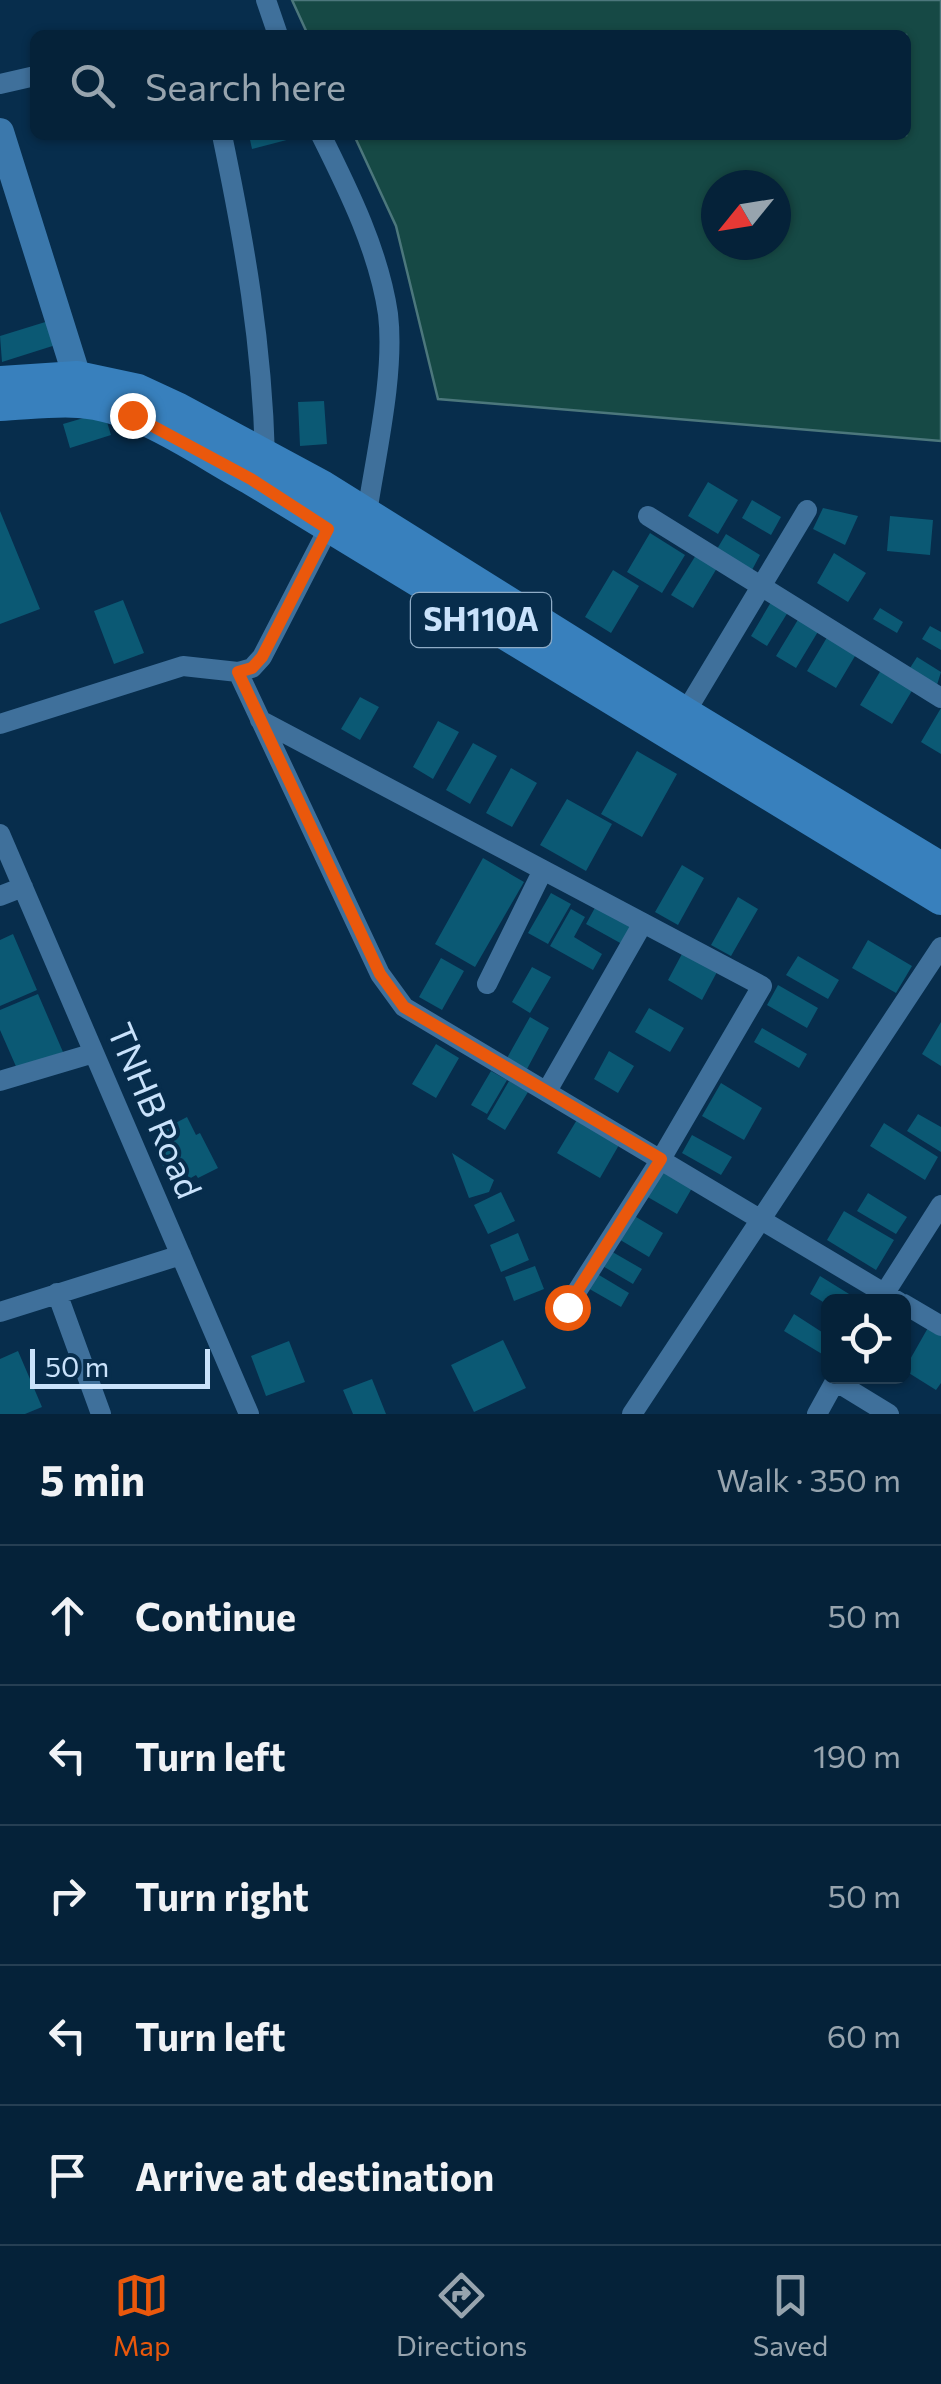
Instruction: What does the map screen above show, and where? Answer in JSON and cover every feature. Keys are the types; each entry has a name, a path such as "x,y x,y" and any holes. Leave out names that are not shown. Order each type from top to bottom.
{"main road":[{"name":"SH110A","path":"0,382 77,377 138,390 367,513 941,868"},
{"name":"SH110A","path":"0,405 81,402 132,415 251,479 941,899"}],"street":[{"path":"266,0 276,30"},
{"path":"0,84 30,77"},
{"path":"0,132 77,377"},
{"path":"223,140 248,261 263,374 265,456"},
{"path":"323,140 379,270 388,318 386,390 367,513"},
{"path":"686,713 808,510"},
{"path":"648,516 941,698"},
{"path":"0,724 183,666 238,672 252,668 262,657 328,529"},
{"path":"238,672 380,974 404,1007 762,1218 882,1294"},
{"path":"260,720 762,986 661,1159 567,1307"},
{"name":"TNHB Road","path":"0,834 249,1414"},
{"path":"486,984 543,870"},
{"path":"0,896 22,887"},
{"path":"547,1091 643,923"},
{"path":"632,1414 941,947"},
{"path":"0,1081 94,1053"},
{"path":"894,1294 941,1206"},
{"path":"0,1312 181,1256"},
{"path":"57,1294 101,1414"},
{"path":"911,1310 941,1326"},
{"path":"817,1414 833,1384"},
{"path":"844,1384 889,1414"}],"shaded area":[{"path":"292,0 941,0 941,441 438,399 396,226 356,140 911,140 911,30 306,30"}],"building":[{"path":"250,140 287,140 252,149"},
{"path":"55,319 62,343 2,362 0,336"},
{"path":"324,401 327,444 300,446 298,402"},
{"path":"104,412 111,435 70,448 63,424"},
{"path":"708,482 738,500 718,534 688,516"},
{"path":"752,500 781,517 771,535 742,518"},
{"path":"823,508 858,516 845,545 813,529"},
{"path":"0,511 40,609 0,624"},
{"path":"890,516 933,520 930,555 887,551"},
{"path":"650,533 685,555 662,593 627,572"},
{"path":"726,534 760,555 752,570 717,549"},
{"path":"834,553 866,573 848,602 817,583"},
{"path":"696,555 717,568 693,608 671,595"},
{"path":"613,570 639,586 611,633 585,617"},
{"path":"123,600 144,653 114,664 94,611"},
{"path":"771,602 788,612 767,646 751,636"},
{"path":"880,608 903,622 897,633 873,619"},
{"path":"799,618 819,630 796,668 776,656"},
{"path":"930,626 941,632 941,650 922,639"},
{"path":"829,634 858,651 836,688 807,671"},
{"path":"917,657 941,672 937,685 910,668"},
{"path":"881,670 913,689 892,724 860,705"},
{"path":"360,697 379,707 360,740 341,729"},
{"path":"941,708 941,754 921,742"},
{"path":"438,721 459,732 433,779 413,767"},
{"path":"473,743 497,756 470,804 446,790"},
{"path":"637,751 677,774 642,837 601,814"},
{"path":"511,768 537,783 512,827 486,813"},
{"path":"567,799 612,824 586,871 540,845"},
{"path":"483,858 524,882 475,967 435,944"},
{"path":"682,865 704,878 678,925 655,912"},
{"path":"551,893 571,904 548,944 528,933"},
{"path":"738,897 758,909 731,956 711,945"},
{"path":"597,904 633,925 622,944 586,924"},
{"path":"571,909 585,917 574,937 602,954 593,970 550,946"},
{"path":"13,934 37,990 0,1006 0,940"},
{"path":"868,940 912,966 896,993 852,968"},
{"path":"683,952 717,972 702,1000 668,980"},
{"path":"798,956 839,980 828,999 786,975"},
{"path":"441,958 464,971 442,1010 419,997"},
{"path":"532,967 551,977 530,1013 512,1002"},
{"path":"778,985 818,1008 807,1028 767,1005"},
{"path":"38,994 63,1052 18,1071 0,1030 0,1010"},
{"path":"649,1008 684,1028 670,1052 635,1032"},
{"path":"530,1017 549,1028 527,1069 507,1058"},
{"path":"941,1022 941,1066 922,1054"},
{"path":"762,1028 807,1054 799,1068 754,1042"},
{"path":"436,1044 459,1058 436,1098 412,1084"},
{"path":"609,1051 634,1066 618,1093 594,1079"},
{"path":"491,1071 507,1080 487,1114 471,1105"},
{"path":"509,1081 528,1092 505,1130 487,1119"},
{"path":"721,1083 762,1108 744,1140 702,1116"},
{"path":"581,1113 623,1138 600,1178 557,1153"},
{"path":"918,1114 941,1127 941,1152 907,1131"},
{"path":"187,1117 218,1168 198,1178 196,1175 189,1179 187,1174 171,1182 153,1146 167,1139 162,1130"},
{"path":"884,1123 938,1157 925,1180 870,1146"},
{"path":"692,1135 732,1157 721,1175 682,1153"},
{"path":"452,1153 494,1180 489,1192 469,1198"},
{"path":"662,1170 692,1188 677,1214 646,1196"},
{"path":"501,1192 515,1221 488,1234 474,1205"},
{"path":"868,1193 907,1217 896,1234 857,1211"},
{"path":"844,1211 894,1240 876,1270 827,1240"},
{"path":"631,1214 663,1233 649,1257 617,1238"},
{"path":"518,1233 529,1260 501,1272 490,1245"},
{"path":"609,1250 642,1269 633,1284 601,1265"},
{"path":"535,1266 544,1289 514,1301 505,1277"},
{"path":"594,1272 629,1293 621,1307 586,1287"},
{"path":"820,1276 849,1294 821,1294 821,1301 810,1294"},
{"path":"794,1314 821,1331 821,1353 784,1331"},
{"path":"929,1326 941,1333 941,1383 936,1390 911,1374 911,1358"},
{"path":"503,1340 526,1388 474,1412 451,1365"},
{"path":"289,1341 305,1382 266,1396 251,1356"},
{"path":"18,1351 42,1407 25,1414 0,1414 0,1359"},
{"path":"372,1379 386,1414 353,1414 343,1390"}],"route":[{"path":"132,415 251,479 328,529 262,657 252,668 238,672 380,974 404,1007 661,1159 567,1307"}]}
